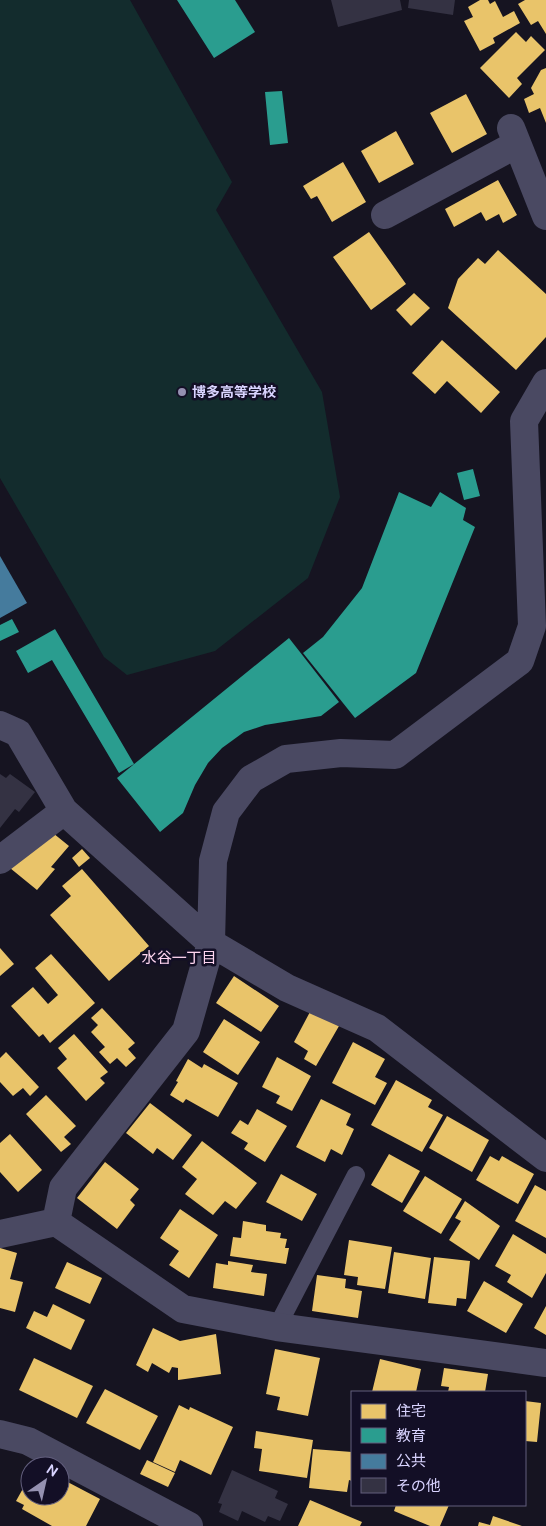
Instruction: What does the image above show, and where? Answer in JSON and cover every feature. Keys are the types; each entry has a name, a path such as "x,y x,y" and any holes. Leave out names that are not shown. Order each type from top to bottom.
{"street":[{"path":"385,215 514,136 546,216"},
{"path":"56,1222 63,1188 186,1031 212,943 213,861 226,812 251,779 286,759 342,753 395,755 520,661 532,626 524,421 546,383"},
{"path":"0,725 18,733 64,811 212,943 287,988 377,1028 546,1158"},
{"path":"0,860 64,811"},
{"path":"0,1234 56,1222 183,1309 276,1327 546,1363"},
{"path":"0,1434 28,1441 189,1526"}],"lane":[{"path":"276,1327 356,1175"}],"green space":[{"path":"0,0 130,0 232,182 216,210 322,392 340,497 308,578 215,651 127,675 104,657 0,478"}],"building: 住宅":[{"path":"480,0 488,0 490,4 495,1 503,17 514,11 520,23 493,38 495,43 480,51 464,21 473,17 468,7"},
{"path":"525,0 546,0 546,34 538,21 531,25 518,4"},
{"path":"516,32 526,42 531,36 545,50 517,78 522,84 509,98 480,68"},
{"path":"546,68 546,123 540,108 529,113 524,99 534,94 531,88 541,70"},
{"path":"466,94 487,134 452,153 430,113"},
{"path":"396,131 414,164 379,183 361,151"},
{"path":"343,162 366,202 332,222 317,196 311,199 303,186"},
{"path":"498,180 517,215 503,223 499,214 486,221 481,212 454,227 445,209"},
{"path":"369,232 406,284 371,310 333,257"},
{"path":"498,250 546,294 546,337 516,370 448,308 458,279 478,258 485,264"},
{"path":"414,293 430,308 411,326 396,310"},
{"path":"442,340 500,392 481,413 447,381 435,394 412,373"},
{"path":"48,829 69,846 51,867 55,869 37,890 10,868"},
{"path":"82,849 90,858 79,867 72,858"},
{"path":"82,869 149,946 109,981 50,915 71,896 62,886"},
{"path":"0,948 14,964 0,976"},
{"path":"51,954 95,1003 50,1043 43,1034 39,1037 11,1006 33,987 48,1004 58,995 35,968"},
{"path":"234,976 279,1006 261,1032 216,1003"},
{"path":"102,1008 135,1043 128,1049 136,1058 126,1067 117,1058 110,1064 99,1052 105,1047 91,1032 98,1025 91,1018"},
{"path":"311,1010 339,1026 316,1066 304,1059 308,1051 294,1042"},
{"path":"224,1019 260,1042 238,1075 203,1052"},
{"path":"74,1034 108,1072 100,1078 105,1083 86,1101 57,1068 67,1059 58,1048"},
{"path":"353,1042 385,1059 375,1077 387,1083 375,1105 332,1083"},
{"path":"6,1052 39,1087 30,1096 23,1088 13,1096 0,1082 0,1058"},
{"path":"277,1057 311,1076 292,1111 276,1103 280,1096 262,1087"},
{"path":"188,1059 202,1068 204,1064 238,1083 218,1117 186,1099 183,1103 170,1095"},
{"path":"396,1080 432,1100 428,1107 443,1115 422,1152 371,1125"},
{"path":"46,1095 76,1126 64,1137 71,1144 61,1152 26,1114"},
{"path":"321,1099 351,1114 346,1125 354,1129 342,1155 331,1149 325,1162 296,1147"},
{"path":"150,1103 192,1135 173,1160 157,1148 153,1154 126,1133"},
{"path":"257,1109 287,1126 265,1162 244,1149 248,1143 231,1133 240,1120 248,1125"},
{"path":"447,1116 489,1140 472,1172 429,1148"},
{"path":"10,1134 42,1170 18,1192 0,1172 0,1143"},
{"path":"202,1141 257,1183 236,1209 225,1201 213,1215 185,1194 197,1179 182,1167"},
{"path":"389,1154 420,1171 402,1203 371,1185"},
{"path":"490,1156 499,1161 502,1156 534,1174 518,1204 476,1180"},
{"path":"105,1162 139,1189 130,1200 135,1205 117,1229 77,1198"},
{"path":"281,1174 317,1194 302,1221 266,1202"},
{"path":"425,1176 462,1199 441,1234 403,1211"},
{"path":"535,1185 546,1191 546,1238 515,1221"},
{"path":"465,1201 500,1226 479,1260 449,1240 461,1221 455,1218"},
{"path":"180,1209 218,1235 189,1278 169,1265 179,1251 160,1238"},
{"path":"243,1221 266,1225 266,1231 281,1233 280,1238 287,1239 285,1248 289,1248 286,1264 230,1256 233,1237 241,1238"},
{"path":"513,1234 546,1254 546,1273 532,1298 507,1282 511,1275 495,1266"},
{"path":"349,1240 392,1247 385,1289 357,1285 358,1277 344,1275"},
{"path":"0,1248 17,1253 10,1279 23,1282 15,1312 0,1308"},
{"path":"394,1252 431,1258 425,1299 388,1293"},
{"path":"434,1257 470,1261 466,1299 457,1298 456,1306 428,1303"},
{"path":"228,1261 253,1265 251,1272 267,1274 264,1296 213,1288 216,1263 228,1265"},
{"path":"67,1262 102,1278 90,1304 55,1288"},
{"path":"317,1275 346,1279 345,1288 362,1291 358,1318 312,1311"},
{"path":"484,1281 523,1304 506,1333 467,1311"},
{"path":"53,1304 85,1320 71,1350 26,1328 34,1311 47,1317"},
{"path":"546,1306 546,1335 534,1328"},
{"path":"153,1328 180,1341 216,1334 221,1374 178,1380 178,1368 172,1367 169,1373 152,1363 148,1372 136,1365"},
{"path":"275,1349 320,1358 308,1416 277,1410 280,1397 266,1394"},
{"path":"34,1358 93,1386 77,1418 19,1390"},
{"path":"380,1359 421,1369 416,1391 372,1391"},
{"path":"444,1368 488,1374 485,1391 448,1391 449,1387 441,1386"},
{"path":"105,1389 158,1416 140,1450 86,1423"},
{"path":"526,1401 541,1403 537,1442 526,1441"},
{"path":"179,1405 189,1410 190,1407 233,1427 211,1475 180,1460 175,1472 153,1462"},
{"path":"256,1431 313,1440 307,1478 259,1471 262,1449 254,1448"},
{"path":"313,1449 351,1452 351,1481 349,1480 347,1492 309,1488"},
{"path":"147,1460 175,1473 168,1487 140,1474"},
{"path":"70,1483 100,1499 86,1526 52,1526 22,1509 24,1506 70,1506"},
{"path":"20,1494 20,1503 16,1501"},
{"path":"310,1500 362,1522 360,1526 298,1526"},
{"path":"396,1506 449,1506 440,1526 430,1526 394,1511"},
{"path":"493,1516 522,1526 478,1526 479,1522 490,1525"}],"building: 教育":[{"path":"177,0 235,0 255,32 214,58"},
{"path":"282,91 288,143 270,145 265,92"},
{"path":"473,469 480,496 464,500 457,473"},
{"path":"399,492 431,507 440,492 466,508 463,520 475,527 416,673 355,718 303,653 323,637 362,588"},
{"path":"12,619 19,632 0,641 0,625"},
{"path":"55,629 134,764 119,773 52,660 28,673 16,651"},
{"path":"289,638 339,702 321,716 265,725 244,732 222,748 208,763 195,785 183,813 160,832 117,778"}],"building: 公共":[{"path":"0,556 27,603 0,618"}],"building: その他":[{"path":"331,0 400,0 402,10 338,27"},
{"path":"409,0 455,0 453,15 408,8"},
{"path":"0,774 6,778 10,774 35,792 19,812 15,809 0,828"},
{"path":"232,1470 278,1491 275,1498 288,1504 280,1521 268,1516 265,1522 242,1511 238,1521 219,1512 222,1504 218,1503"}],"place":[{"name":"博多高等学校","path":"182,392"}],"district":[{"name":"水谷一丁目","path":"179,958"}]}
